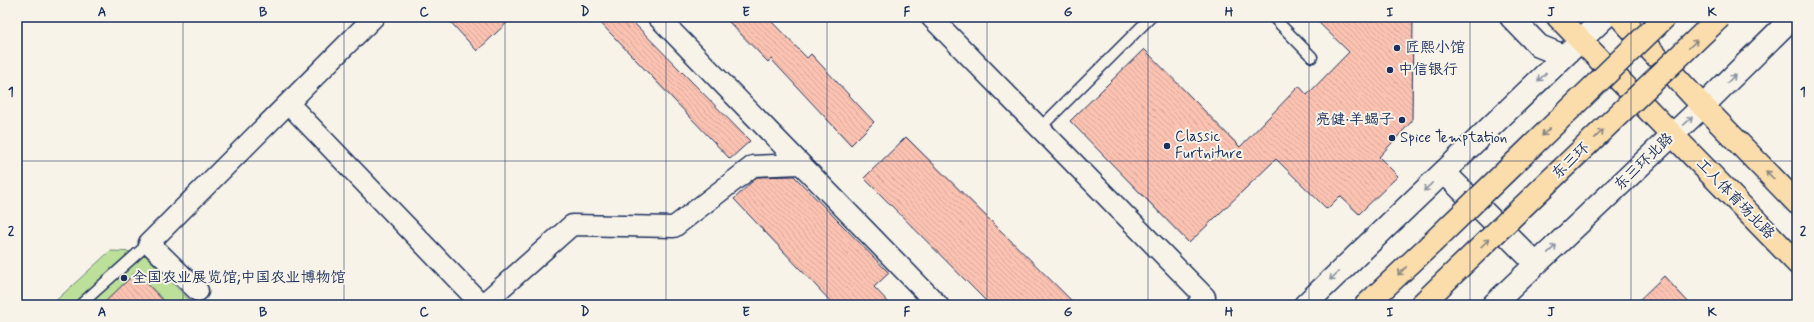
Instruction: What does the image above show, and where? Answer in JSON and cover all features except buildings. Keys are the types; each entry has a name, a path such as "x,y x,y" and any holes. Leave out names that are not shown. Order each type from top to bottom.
{"main road":[{"name":"工人体育场北路","path":"1558,17 1797,263"},
{"path":"1620,17 1703,106 1797,203"},
{"path":"1366,305 1665,17"},
{"name":"东三环","path":"1421,305 1720,17"}],"street":[{"path":"198,292 149,243 374,17"},
{"path":"658,17 938,305"},
{"path":"931,17 1205,297 1197,305"},
{"path":"1511,17 1540,46 1564,56"},
{"path":"1304,305 1605,17"},
{"name":"东三环北路","path":"1493,305 1703,106 1793,17"},
{"path":"289,104 482,305 572,225 674,227 753,166 800,164"},
{"path":"1444,172 1536,264"}],"lane":[{"path":"1040,128 1151,17"},
{"path":"1273,17 1312,57"},
{"path":"80,305 149,243"}],"green space":[{"name":"全国农业展览馆;中国农业博物馆","path":"110,251 142,252 194,305 51,305"}],"place":[{"name":"匠熙小馆","path":"1397,48"},
{"name":"中信银行","path":"1390,70"},
{"name":"亮健·羊蝎子","path":"1402,120"},
{"name":"Spice Temptation","path":"1392,138"},
{"name":"Classic Furtniture","path":"1167,146"},
{"name":"全国农业展览馆;中国农业博物馆","path":"124,278"}]}
